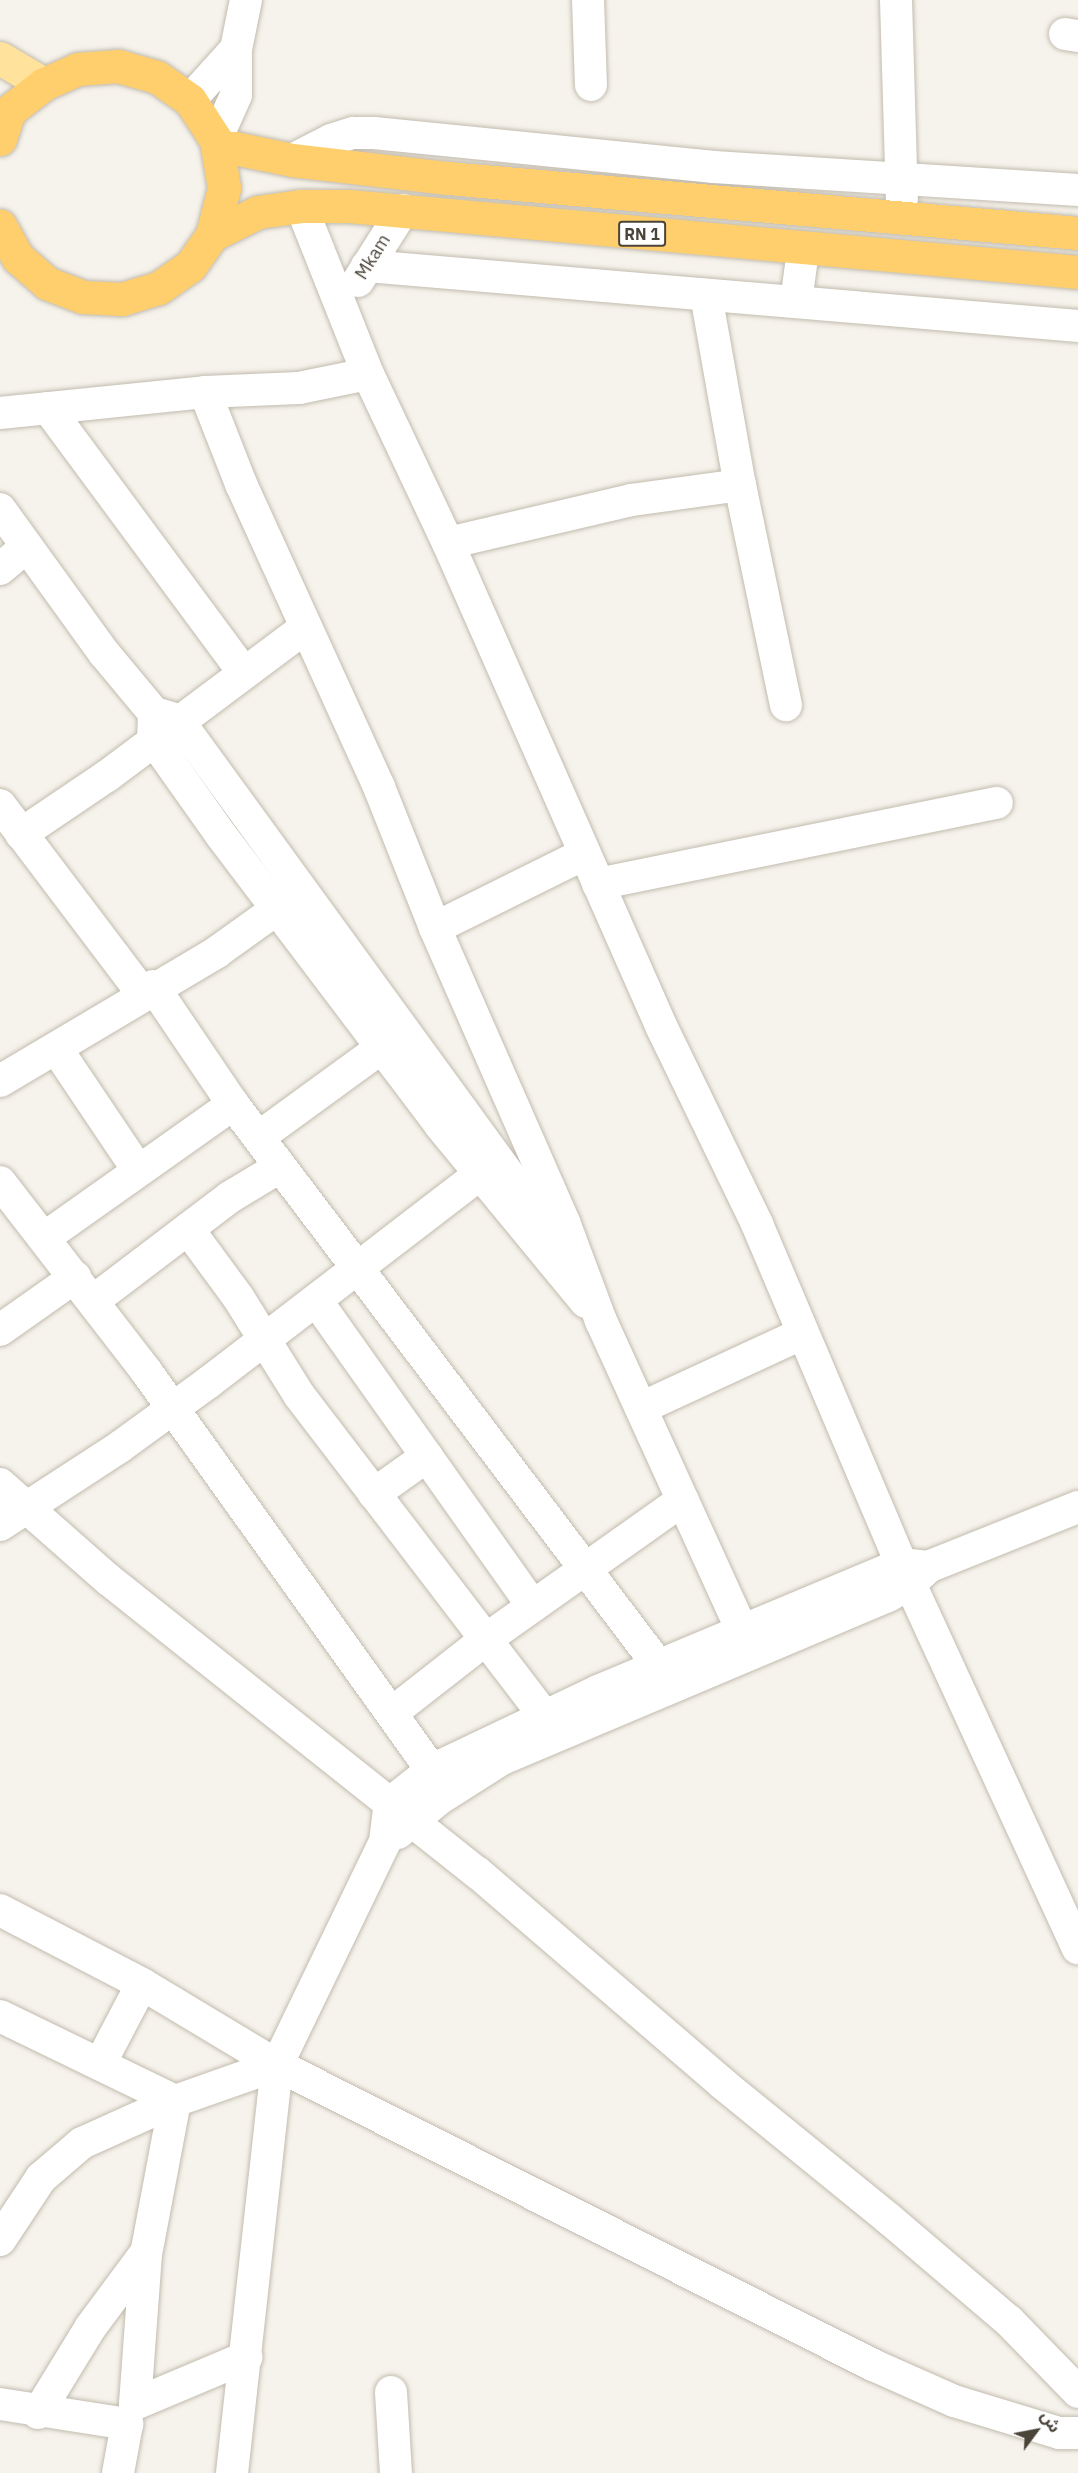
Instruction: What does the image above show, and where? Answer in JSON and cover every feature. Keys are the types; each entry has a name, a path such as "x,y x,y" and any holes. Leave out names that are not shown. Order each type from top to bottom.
{"highway":[{"path":"0,226 9,251 47,283 83,297 122,299 166,283 190,266 212,235 224,188 217,145 190,100 157,77 118,66 78,69 44,84 3,121"},
{"name":"RN 1","path":"217,145 292,160 447,178 1078,233"},
{"name":"RN 1","path":"212,235 258,212 302,206 403,210 803,250 1078,272"}],"main road":[{"path":"0,58 44,84"}],"street":[{"path":"217,145 236,94 236,49 246,0"},
{"path":"588,0 591,85"},
{"path":"896,0 902,218"},
{"path":"190,100 236,49"},
{"path":"292,160 331,140 352,133 374,133 804,173 1078,190"},
{"path":"804,173 804,208"},
{"path":"302,206 343,305 368,374 448,543 584,854 757,1224 801,1334 913,1571 1078,1948"},
{"name":"Mkam","path":"343,305 403,210"},
{"path":"796,302 803,250"},
{"path":"367,266 1078,326"},
{"path":"706,295 740,485 786,705"},
{"path":"0,413 205,392 299,387 368,374"},
{"path":"205,392 240,484 380,787 435,928 507,1087 601,1321 747,1641"},
{"path":"48,408 243,672"},
{"path":"448,543 632,500 740,485"},
{"path":"0,509 104,653 162,724 339,966 463,1111 586,1281"},
{"path":"0,569 27,546"},
{"path":"21,834 107,776 162,724 243,672 305,628"},
{"path":"162,724 277,909 339,966 381,1048 479,1174 601,1321"},
{"path":"598,884 997,803"},
{"path":"0,805 148,990 658,1665"},
{"path":"435,928 584,854"},
{"path":"0,1081 148,990 217,952 277,909"},
{"path":"56,1048 138,1170"},
{"path":"259,1137 381,1048"},
{"path":"463,1111 507,1087"},
{"path":"44,1238 233,1104"},
{"path":"0,1330 84,1289 188,1229 230,1197 280,1167"},
{"path":"0,1546 172,1408 266,1340 479,1174"},
{"path":"0,1182 84,1289 172,1408 393,1712 432,1770"},
{"path":"188,1229 266,1340 299,1395 552,1726"},
{"path":"316,1300 532,1606"},
{"path":"641,1408 801,1334"},
{"path":"374,1494 427,1456"},
{"path":"0,1484 38,1515 109,1580 402,1812 1000,2313 1078,2392"},
{"path":"393,1712 485,1640 683,1500"},
{"path":"232,2473 247,2357 277,2065 385,1842 402,1812 432,1770 552,1726 913,1571 1078,1507"},
{"path":"0,1525 38,1515"},
{"path":"402,1812 439,1799 552,1726 658,1665 747,1641"},
{"path":"0,1910 142,1984 277,2065 909,2382 954,2401 1059,2433 1078,2433"},
{"path":"100,2064 142,1984"},
{"path":"0,2016 175,2101"},
{"path":"0,2240 41,2178 62,2156 82,2143 175,2101 277,2065"},
{"path":"118,2473 131,2414 146,2254 175,2101"},
{"path":"38,2413 90,2328 146,2254"},
{"path":"1,2410 38,2413 131,2414 247,2357"},
{"path":"392,2392 396,2473"}]}
